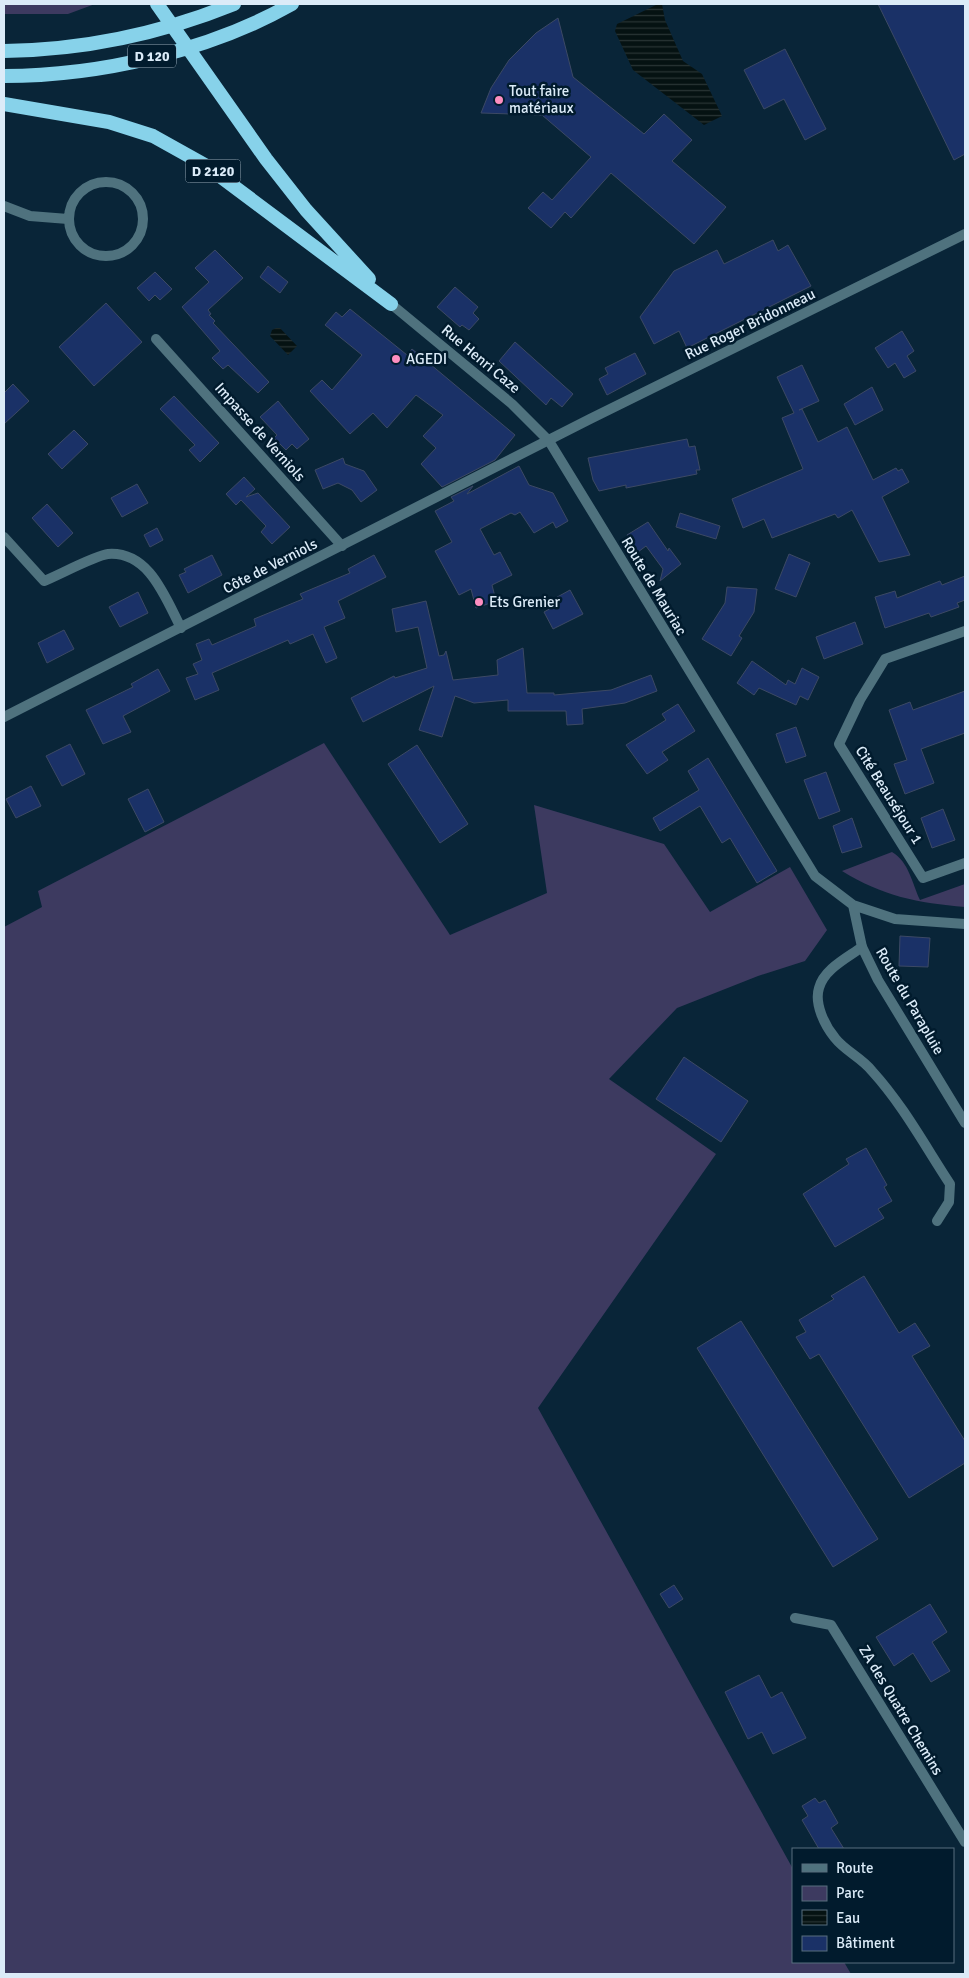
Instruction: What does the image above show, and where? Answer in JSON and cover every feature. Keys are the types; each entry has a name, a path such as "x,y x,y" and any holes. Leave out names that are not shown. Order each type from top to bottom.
{"highway":[{"name":"D 2120","path":"157,4 266,159 306,210 391,304"},
{"name":"D 120","path":"4,51 75,47 122,39 172,26 234,4"},
{"name":"D 120","path":"4,76 72,72 119,65 218,36 292,4"},
{"name":"D 2120","path":"4,104 109,122 153,136 205,165 391,304"}],"street":[{"path":"98,182 117,184 134,193 141,204 144,217 138,240 119,254 107,257 96,255 80,246 71,231 68,220 71,207 77,196 86,187 98,182"},
{"path":"4,206 30,216 68,220"},
{"name":"Rue Roger Bridonneau","path":"549,441 965,234"},
{"name":"Rue Henri Caze","path":"391,304 512,404 549,441"},
{"name":"Impasse de Verniols","path":"156,339 342,546"},
{"name":"Côte de Verniols","path":"4,717 549,441"},
{"name":"Route de Mauriac","path":"549,441 815,876 853,906"},
{"path":"4,536 44,581 106,554 133,557 156,580 181,628"},
{"name":"Cité Beauséjour 1","path":"965,631 885,659 860,700 839,744 924,878 965,863"},
{"path":"853,906 895,919 965,924"},
{"name":"Route du Parapluie","path":"853,906 862,947 878,980 965,1123"},
{"path":"862,947 826,974 818,989 819,1005 825,1022 835,1039 870,1068 891,1092 950,1184 949,1202 936,1221"},
{"name":"ZA des Quatre Chemins","path":"794,1618 831,1625 965,1842"}],"green space":[{"path":"4,4 95,4 68,14 4,14"},
{"path":"324,743 450,935 547,893 534,805 664,844 710,912 790,867 827,930 805,961 758,976 677,1008 609,1079 716,1154 538,1408 792,1867 792,1963 845,1963 851,1974 4,1974 4,927 42,907 38,891"},
{"path":"892,852 898,856 906,867 920,900 965,884 965,907 932,903 901,897 871,887 842,871"}],"water":[{"path":"658,4 662,4 665,20 683,61 702,74 722,116 704,125 633,70 615,31 617,24"},
{"path":"280,328 297,346 288,355 270,336 272,330"}],"building":[{"path":"878,4 965,4 965,154 954,160"},
{"path":"558,18 573,77 644,134 664,114 692,140 672,161 726,207 694,244 611,173 571,218 565,212 551,228 528,208 543,192 552,200 591,157 542,115 481,113 491,88 509,60 536,33"},
{"path":"785,49 826,129 805,140 784,99 764,109 744,70"},
{"path":"773,240 778,251 788,245 811,286 687,348 679,331 654,344 640,317 674,271 717,250 724,264"},
{"path":"215,250 243,278 208,310 211,314 209,315 215,321 213,323 269,382 258,393 228,365 223,369 212,358 220,351 182,307 209,282 195,268"},
{"path":"268,266 288,282 280,293 260,277"},
{"path":"155,272 172,289 160,300 155,295 149,301 137,288"},
{"path":"455,287 478,307 473,313 479,319 469,330 462,325 460,327 437,307"},
{"path":"106,303 142,342 94,386 59,347"},
{"path":"350,309 407,355 412,349 515,435 495,460 442,487 421,464 436,448 423,436 443,415 416,395 387,428 373,413 350,434 310,391 322,380 332,390 362,355 325,325 336,312 342,317"},
{"path":"902,331 914,351 907,356 916,371 904,378 895,363 888,368 875,348"},
{"path":"515,342 573,394 562,407 551,398 546,405 499,361"},
{"path":"635,353 646,374 607,395 599,379 608,374 605,368"},
{"path":"802,365 819,401 799,410 802,409 818,442 847,427 873,480 896,468 898,471 902,469 909,482 882,497 910,555 879,562 852,510 838,518 835,514 772,538 764,519 743,528 732,499 803,469 782,418 794,413 777,377"},
{"path":"13,384 29,401 4,424 4,393"},
{"path":"872,387 883,410 855,425 844,404"},
{"path":"174,396 219,443 200,462 189,450 195,445 160,409"},
{"path":"278,401 309,439 297,449 292,444 286,450 274,438 277,435 260,417"},
{"path":"74,430 88,444 62,469 48,454"},
{"path":"687,439 689,447 695,446 700,470 696,470 697,474 626,488 626,485 599,491 593,480 588,458"},
{"path":"343,458 345,464 364,471 377,490 361,502 352,490 338,483 323,489 315,470"},
{"path":"519,466 529,485 553,493 568,521 556,528 553,522 534,533 520,512 515,515 511,513 480,529 494,555 500,552 512,575 492,585 496,601 476,608 471,589 459,595 435,551 452,542 435,511 454,501 451,497 473,486 467,494"},
{"path":"244,477 255,489 246,497 258,493 290,527 272,544 261,532 266,526 241,500 236,505 226,494"},
{"path":"137,484 148,503 122,517 111,498"},
{"path":"47,504 73,533 58,547 32,518"},
{"path":"680,513 720,526 716,539 676,527"},
{"path":"648,522 668,551 669,548 681,564 660,581 663,569 646,546 638,552 627,535"},
{"path":"157,528 163,540 150,547 144,535"},
{"path":"789,554 810,563 796,597 775,589"},
{"path":"212,555 222,575 188,593 179,575 186,572 184,569"},
{"path":"374,555 386,577 338,601 345,618 324,627 337,658 326,663 313,634 290,644 288,640 212,673 219,690 195,700 186,678 198,674 193,664 202,660 196,644 209,639 212,645 256,626 254,619 303,599 300,594 350,573 348,569"},
{"path":"965,576 965,600 957,603 959,607 931,617 929,613 885,628 875,597 895,591 897,598 940,581 942,585"},
{"path":"727,587 757,589 754,612 739,636 742,638 731,656 702,639 725,603"},
{"path":"570,590 583,614 553,629 544,612 553,607 550,601"},
{"path":"138,592 148,613 120,627 109,607"},
{"path":"426,601 439,656 444,655 446,651 453,680 498,675 497,660 523,648 527,693 554,693 554,695 611,690 651,675 657,691 625,703 582,709 583,724 567,725 566,711 508,711 508,700 474,703 455,696 442,737 419,730 434,686 363,722 351,698 394,676 395,678 427,668 418,627 396,632 392,609"},
{"path":"855,622 863,644 824,659 816,637"},
{"path":"64,630 74,649 47,663 38,643"},
{"path":"752,661 786,685 788,680 795,684 802,668 819,677 808,700 800,696 796,705 759,688 754,695 737,683"},
{"path":"158,669 170,691 123,716 131,732 103,744 86,710 133,687 131,684"},
{"path":"965,691 965,733 921,749 934,783 905,794 894,764 907,760 889,710 910,702 913,710"},
{"path":"678,704 695,731 662,752 668,760 647,774 626,745 666,720 662,714"},
{"path":"796,727 806,756 786,763 776,734"},
{"path":"70,744 85,774 62,786 46,756"},
{"path":"417,745 468,824 440,843 388,764"},
{"path":"708,758 777,871 757,883 730,838 722,843 700,806 660,831 653,818 699,790 688,771"},
{"path":"826,772 840,811 819,819 804,780"},
{"path":"31,786 41,806 16,818 6,799"},
{"path":"148,789 164,822 145,832 128,799"},
{"path":"943,809 955,840 932,848 921,818"},
{"path":"852,818 862,847 842,853 833,826"},
{"path":"900,936 930,938 928,967 899,966"},
{"path":"684,1057 748,1101 721,1142 656,1099"},
{"path":"866,1148 887,1185 884,1187 892,1201 878,1209 884,1218 835,1247 803,1194 849,1164 846,1159"},
{"path":"864,1276 899,1333 915,1323 930,1346 912,1356 965,1441 965,1463 909,1498 819,1354 810,1359 796,1337 806,1332 799,1320 834,1299 831,1296"},
{"path":"741,1321 878,1539 833,1567 697,1348"},
{"path":"674,1585 683,1599 669,1608 660,1594"},
{"path":"930,1604 947,1632 932,1642 950,1671 931,1682 913,1653 894,1666 876,1637"},
{"path":"759,1675 771,1698 782,1692 806,1738 773,1754 762,1732 748,1739 725,1692"},
{"path":"815,1798 819,1803 825,1800 838,1823 831,1828 843,1848 818,1848 802,1820 808,1816 802,1806"}],"place":[{"name":"Tout faire matériaux","path":"499,100"},
{"name":"AGEDI","path":"396,359"},
{"name":"Ets Grenier","path":"479,602"}]}
